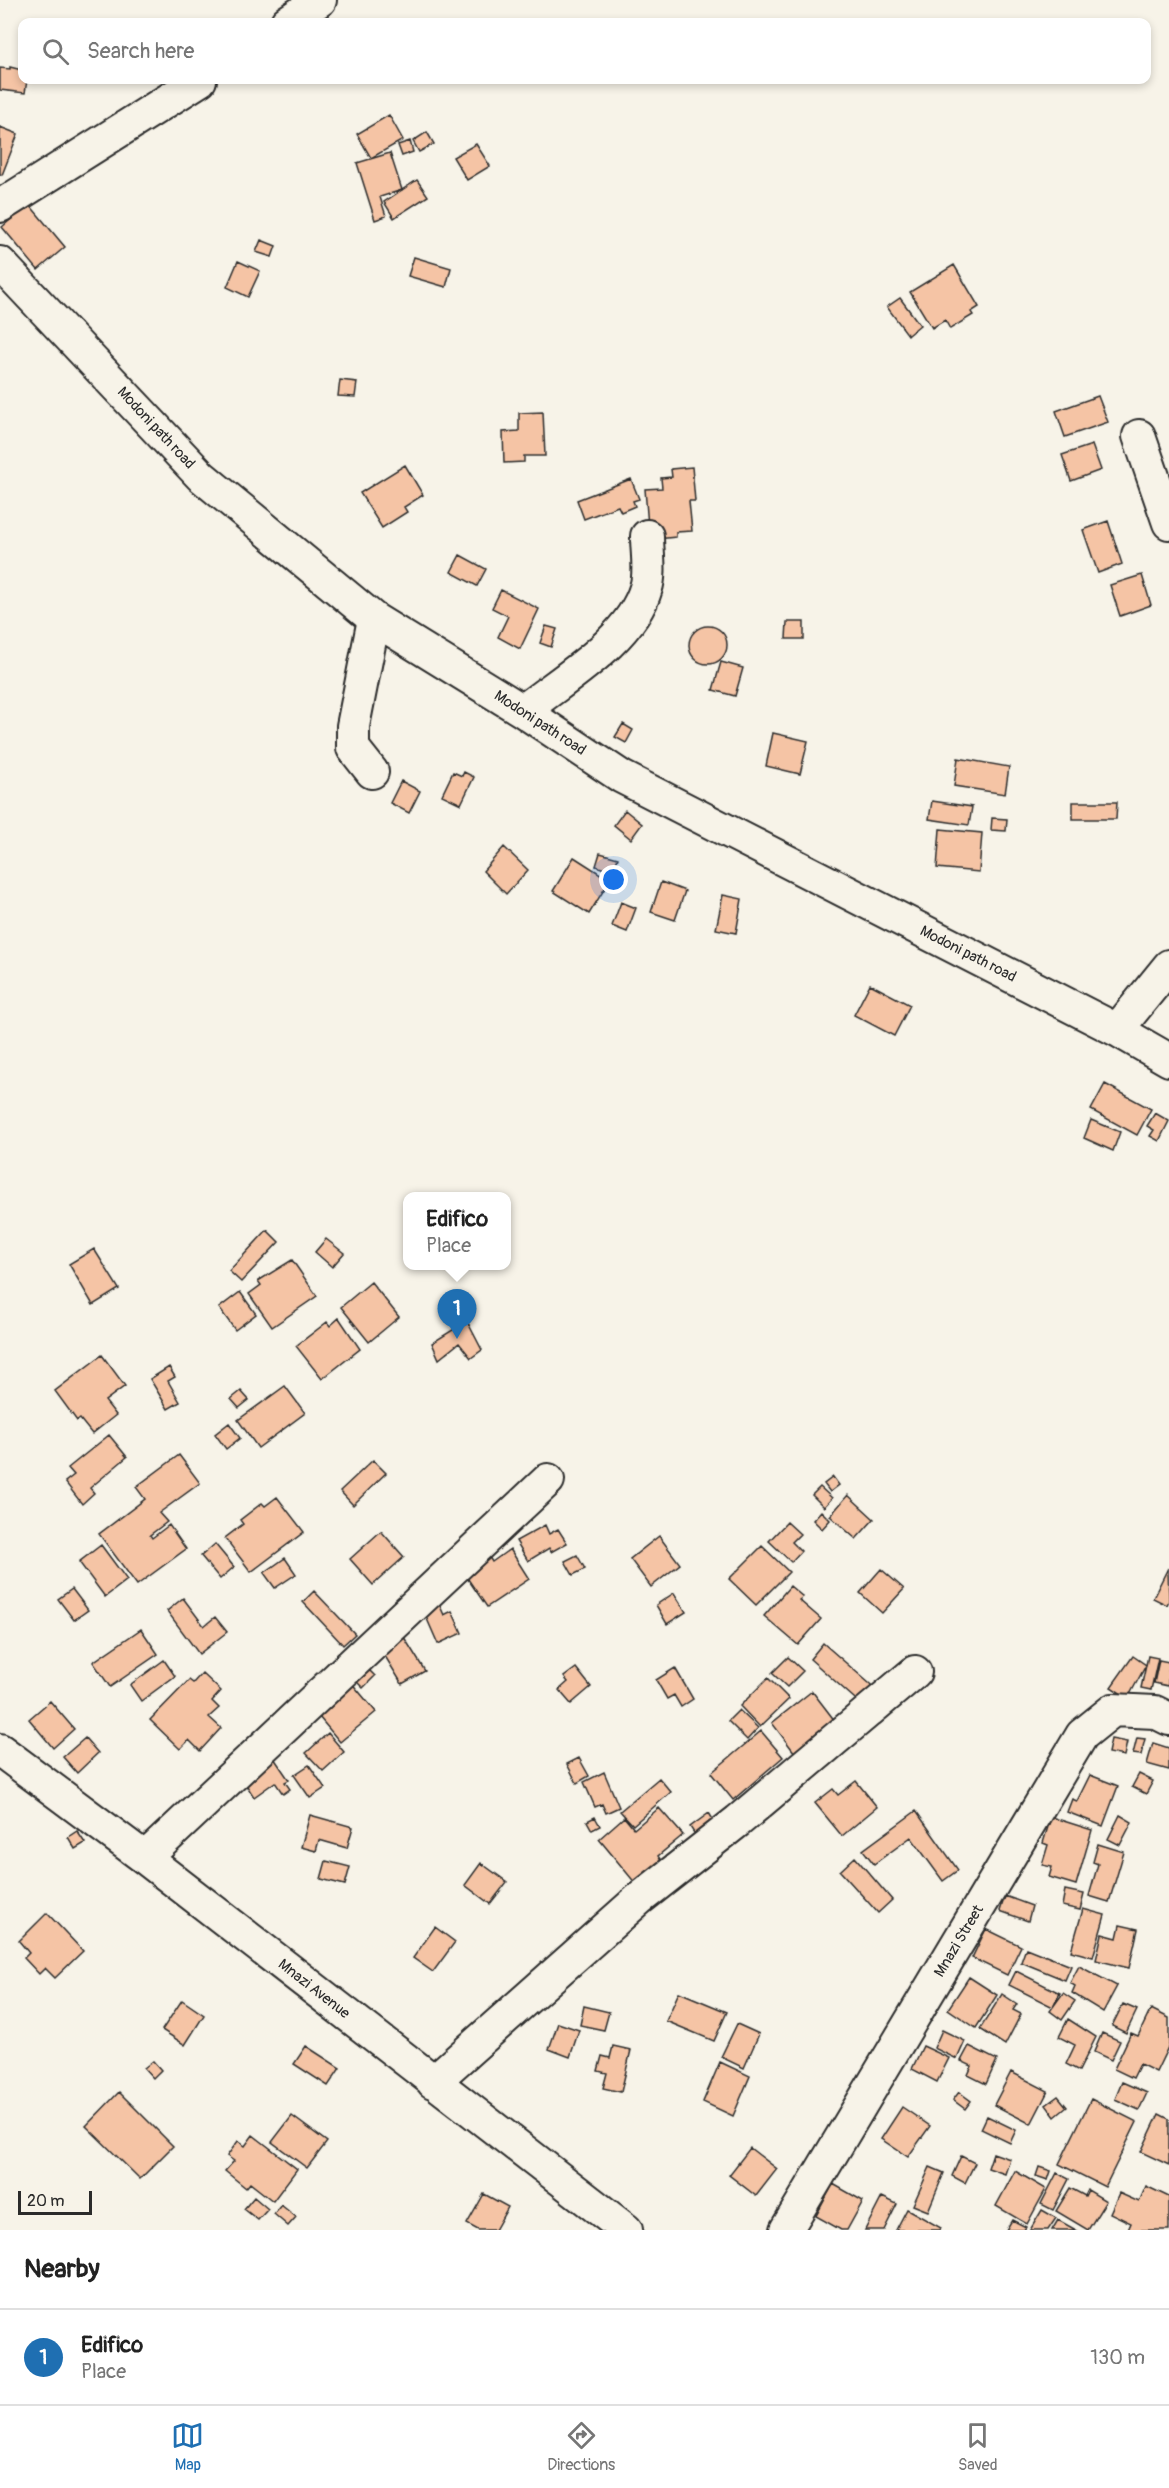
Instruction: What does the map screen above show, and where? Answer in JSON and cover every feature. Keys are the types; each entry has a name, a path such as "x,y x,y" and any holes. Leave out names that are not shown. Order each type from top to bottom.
{"street":[{"path":"293,18 320,0"},
{"path":"0,206 194,84"},
{"name":"Modoni path road","path":"0,263 201,476 374,619 523,711 622,777 1117,1030 1169,1060"},
{"path":"1139,436 1169,523"},
{"path":"523,711 612,641 636,615 647,585 647,536"},
{"path":"372,772 353,747 353,726 374,619"},
{"path":"1117,1030 1169,966"},
{"path":"145,1858 548,1480"},
{"path":"433,2082 639,1899 738,1821 915,1672"},
{"name":"Mnazi Street","path":"786,2230 1083,1736 1113,1710 1155,1712 1169,1719"},
{"name":"Mnazi Avenue","path":"0,1750 145,1858 626,2230"}],"building":[{"path":"10,67 18,69 18,84 26,84 25,93 0,90 0,68 10,69"},
{"path":"389,115 403,140 371,158 357,134"},
{"path":"0,127 18,134 2,175 0,174"},
{"path":"427,132 434,144 419,152 413,141"},
{"path":"410,141 413,152 402,156 398,145"},
{"path":"476,144 490,166 467,180 453,157"},
{"path":"390,153 402,190 380,197 386,216 375,220 357,163"},
{"path":"417,180 428,196 394,218 384,202"},
{"path":"29,204 65,247 38,270 2,227"},
{"path":"261,240 276,246 272,257 256,252"},
{"path":"414,257 451,268 446,287 408,276"},
{"path":"238,261 260,271 248,297 227,287"},
{"path":"954,265 979,307 971,312 973,315 950,329 945,320 932,328 910,292"},
{"path":"900,298 920,325 908,335 887,307"},
{"path":"340,380 357,382 355,397 338,396"},
{"path":"1098,396 1108,422 1065,437 1056,411"},
{"path":"543,412 545,456 524,456 524,462 504,463 503,432 519,431 519,413"},
{"path":"1092,445 1101,470 1071,481 1062,455"},
{"path":"405,465 423,495 404,507 407,512 382,528 360,493"},
{"path":"692,467 695,501 689,501 692,531 676,532 676,537 657,539 648,526 645,489 662,488 661,478 672,477 671,469"},
{"path":"631,479 639,499 633,501 635,506 621,512 618,506 584,519 577,500"},
{"path":"1108,521 1122,564 1098,573 1083,530"},
{"path":"460,555 486,569 477,586 451,572"},
{"path":"1142,575 1151,605 1120,616 1110,585"},
{"path":"501,590 539,609 520,649 498,637 508,616 492,608"},
{"path":"787,622 804,622 804,639 786,639"},
{"path":"546,626 557,629 551,647 540,643"},
{"path":"708,626 722,631 727,645 722,659 708,664 694,659 689,645 694,631"},
{"path":"721,662 743,668 735,696 713,690"},
{"path":"623,724 633,730 626,743 615,737"},
{"path":"773,733 808,741 800,774 766,766"},
{"path":"958,758 1009,767 1005,794 954,786"},
{"path":"453,772 462,776 464,772 474,777 461,804 442,795"},
{"path":"401,781 420,791 409,813 390,803"},
{"path":"932,801 972,807 969,825 929,819"},
{"path":"1073,802 1117,802 1116,819 1073,819"},
{"path":"625,810 642,824 631,839 614,825"},
{"path":"992,818 1007,819 1006,831 991,830"},
{"path":"940,829 982,833 979,872 937,868"},
{"path":"504,847 528,870 506,894 483,871"},
{"path":"600,853 618,858 613,872 596,866"},
{"path":"574,857 610,880 589,914 553,891"},
{"path":"661,882 685,891 675,920 651,912"},
{"path":"723,895 742,899 736,933 716,929"},
{"path":"621,902 636,908 627,932 612,926"},
{"path":"870,984 910,1005 894,1036 854,1015"},
{"path":"1105,1084 1151,1109 1137,1135 1091,1110"},
{"path":"1155,1113 1169,1121 1159,1141 1150,1136 1154,1130 1147,1126"},
{"path":"1091,1120 1120,1132 1113,1151 1084,1138"},
{"path":"267,1230 279,1242 241,1282 229,1271"},
{"path":"326,1239 344,1253 332,1267 315,1252"},
{"path":"94,1249 119,1289 93,1305 69,1264"},
{"path":"292,1260 317,1296 272,1327 249,1294 261,1285 258,1281"},
{"path":"371,1282 399,1317 369,1342 341,1307"},
{"path":"240,1292 256,1314 235,1330 219,1308"},
{"path":"339,1318 360,1349 322,1379 296,1346 327,1322 330,1326"},
{"path":"467,1321 482,1350 471,1358 459,1343 439,1359 432,1343"},
{"path":"102,1355 125,1386 105,1401 116,1415 92,1434 80,1419 77,1421 55,1391"},
{"path":"169,1367 175,1377 168,1381 180,1402 168,1409 150,1379"},
{"path":"285,1386 305,1413 258,1448 238,1420"},
{"path":"241,1391 249,1400 239,1408 231,1399"},
{"path":"229,1423 240,1438 226,1449 215,1434"},
{"path":"109,1435 127,1457 90,1488 94,1493 82,1504 65,1482 74,1475 68,1468"},
{"path":"179,1455 200,1483 159,1513 167,1522 150,1535 152,1538 169,1525 186,1549 137,1585 99,1534 145,1499 136,1487"},
{"path":"373,1460 386,1473 353,1505 340,1491"},
{"path":"833,1477 839,1485 830,1492 824,1484"},
{"path":"820,1487 832,1498 824,1507 812,1495"},
{"path":"848,1495 874,1519 856,1539 830,1516"},
{"path":"277,1497 304,1532 251,1572 225,1538 243,1524 240,1520 262,1503 265,1506"},
{"path":"821,1511 830,1520 822,1529 813,1520"},
{"path":"787,1522 800,1534 792,1542 801,1551 791,1562 769,1541"},
{"path":"545,1525 549,1534 558,1529 567,1543 551,1552 549,1548 528,1561 516,1541"},
{"path":"381,1531 404,1557 373,1585 350,1559"},
{"path":"659,1536 680,1564 651,1587 630,1559"},
{"path":"215,1544 234,1567 220,1579 201,1556"},
{"path":"101,1545 127,1580 105,1597 79,1562"},
{"path":"762,1546 789,1572 756,1605 729,1579"},
{"path":"510,1549 529,1579 487,1607 461,1569 486,1552 492,1562"},
{"path":"577,1555 585,1569 573,1575 565,1561"},
{"path":"285,1558 296,1574 275,1588 264,1573"},
{"path":"1168,1568 1169,1600 1167,1605 1153,1598"},
{"path":"881,1569 904,1589 882,1613 860,1593"},
{"path":"790,1586 803,1597 799,1600 821,1619 798,1645 764,1616"},
{"path":"72,1589 88,1610 74,1620 58,1599"},
{"path":"314,1591 355,1634 343,1645 303,1602"},
{"path":"674,1593 686,1612 667,1624 656,1605"},
{"path":"436,1597 444,1615 452,1611 462,1633 438,1644 420,1603"},
{"path":"183,1598 204,1626 215,1617 227,1632 199,1654 167,1611"},
{"path":"141,1629 158,1654 110,1687 93,1662"},
{"path":"402,1634 425,1671 402,1684 380,1648"},
{"path":"823,1643 877,1690 863,1706 810,1659"},
{"path":"1133,1656 1146,1665 1128,1698 1111,1687"},
{"path":"1148,1656 1158,1658 1151,1690 1141,1688"},
{"path":"788,1657 803,1671 787,1687 772,1673"},
{"path":"164,1660 175,1676 141,1701 130,1685"},
{"path":"1159,1660 1169,1662 1168,1686 1154,1683"},
{"path":"362,1663 375,1676 363,1688 350,1675"},
{"path":"576,1668 591,1687 571,1704 559,1690 568,1682 564,1677"},
{"path":"675,1668 693,1699 681,1707 674,1695 667,1699 656,1680"},
{"path":"202,1673 221,1691 212,1701 219,1708 209,1717 221,1728 200,1751 189,1740 180,1749 150,1720 189,1680 193,1683"},
{"path":"768,1678 789,1699 760,1727 740,1706"},
{"path":"350,1681 376,1712 340,1742 314,1711"},
{"path":"812,1691 835,1721 798,1757 772,1723"},
{"path":"50,1701 74,1729 53,1748 29,1719"},
{"path":"739,1710 758,1728 747,1740 728,1721"},
{"path":"761,1731 783,1757 733,1800 711,1773"},
{"path":"328,1733 344,1752 323,1771 306,1753"},
{"path":"85,1738 98,1753 77,1773 63,1757"},
{"path":"1137,1738 1145,1739 1141,1755 1133,1754"},
{"path":"1111,1739 1127,1742 1124,1756 1108,1753"},
{"path":"1153,1743 1169,1748 1169,1770 1147,1764"},
{"path":"272,1755 289,1780 285,1782 290,1789 283,1794 275,1782 254,1797 245,1783 260,1773 256,1767"},
{"path":"579,1758 589,1776 577,1783 567,1764"},
{"path":"309,1765 325,1788 310,1798 294,1775"},
{"path":"604,1772 619,1807 606,1813 602,1804 595,1807 584,1782"},
{"path":"1139,1774 1153,1781 1146,1794 1132,1787"},
{"path":"1090,1775 1118,1786 1103,1826 1067,1812 1072,1799 1077,1801"},
{"path":"659,1778 671,1792 633,1825 620,1811"},
{"path":"856,1781 877,1807 842,1836 815,1803 833,1789 838,1795"},
{"path":"659,1808 683,1835 658,1856 662,1862 636,1884 599,1839 624,1817 634,1829"},
{"path":"916,1811 958,1870 943,1881 911,1837 874,1864 863,1850"},
{"path":"709,1813 717,1826 698,1839 690,1827"},
{"path":"310,1815 353,1827 347,1848 319,1840 316,1851 301,1847"},
{"path":"1120,1815 1132,1822 1120,1845 1108,1839"},
{"path":"595,1817 600,1826 592,1830 587,1821"},
{"path":"1051,1817 1092,1830 1076,1885 1049,1877 1052,1867 1042,1865 1048,1845 1043,1843"},
{"path":"77,1831 85,1843 75,1849 68,1837"},
{"path":"1098,1844 1124,1852 1109,1902 1089,1896 1098,1864 1093,1862"},
{"path":"855,1857 892,1900 878,1913 840,1871"},
{"path":"326,1861 350,1867 345,1885 321,1879"},
{"path":"481,1863 507,1882 490,1904 465,1885"},
{"path":"1065,1890 1084,1894 1080,1910 1062,1906"},
{"path":"1005,1896 1032,1906 1028,1921 1000,1911"},
{"path":"1083,1909 1105,1915 1093,1957 1071,1951"},
{"path":"47,1913 83,1951 55,1978 45,1968 39,1974 24,1958 29,1953 19,1941"},
{"path":"1120,1925 1138,1929 1129,1968 1096,1960 1102,1934 1117,1938"},
{"path":"435,1927 455,1942 433,1972 413,1958"},
{"path":"986,1929 1021,1946 1007,1975 972,1958"},
{"path":"1026,1948 1071,1966 1065,1980 1021,1962"},
{"path":"1079,1966 1117,1986 1103,2012 1072,1993 1075,1986 1070,1983"},
{"path":"1016,1971 1060,1993 1053,2007 1009,1985"},
{"path":"969,1977 997,1995 976,2028 948,2009"},
{"path":"679,1992 727,2012 714,2041 666,2021"},
{"path":"1063,1993 1075,2001 1062,2020 1050,2011"},
{"path":"1002,1994 1017,2004 1013,2010 1021,2014 1005,2045 980,2029"},
{"path":"182,2000 204,2015 185,2045 162,2030"},
{"path":"1123,2004 1137,2010 1126,2033 1112,2026"},
{"path":"584,2006 609,2012 604,2030 580,2025"},
{"path":"1151,2009 1169,2018 1169,2045 1156,2072 1140,2064 1133,2078 1114,2069 1131,2033 1138,2036"},
{"path":"1068,2019 1096,2037 1079,2071 1066,2064 1075,2045 1059,2037"},
{"path":"558,2023 579,2030 570,2057 549,2049"},
{"path":"737,2024 759,2034 744,2068 721,2057"},
{"path":"942,2030 965,2041 957,2059 934,2048"},
{"path":"1102,2033 1120,2041 1111,2060 1094,2052"},
{"path":"306,2046 340,2068 328,2086 294,2064"},
{"path":"613,2046 631,2050 621,2092 603,2088 607,2073 598,2071 602,2056 610,2058"},
{"path":"923,2046 949,2058 937,2082 912,2069"},
{"path":"969,2046 997,2060 986,2084 968,2075 972,2066 961,2061"},
{"path":"153,2061 161,2070 153,2078 144,2068"},
{"path":"720,2062 750,2076 733,2116 703,2102"},
{"path":"1011,2072 1048,2091 1031,2124 994,2105"},
{"path":"1122,2082 1147,2093 1139,2110 1115,2099"},
{"path":"119,2092 173,2146 140,2179 86,2126"},
{"path":"959,2092 971,2101 965,2109 953,2100"},
{"path":"1058,2096 1067,2107 1055,2117 1046,2105"},
{"path":"1091,2099 1137,2122 1105,2187 1059,2164"},
{"path":"902,2107 930,2126 908,2157 881,2139"},
{"path":"1159,2114 1169,2119 1169,2165 1141,2152"},
{"path":"292,2116 327,2142 307,2168 272,2142"},
{"path":"987,2116 1016,2130 1010,2143 981,2129"},
{"path":"253,2135 297,2169 273,2201 250,2183 246,2188 225,2171 234,2161 227,2156 238,2141 245,2146"},
{"path":"750,2148 777,2169 756,2196 729,2175"},
{"path":"993,2153 1010,2159 1005,2174 988,2168"},
{"path":"961,2156 975,2163 965,2183 952,2176"},
{"path":"930,2167 944,2173 928,2211 913,2205"},
{"path":"1039,2167 1051,2171 1048,2180 1036,2176"},
{"path":"1015,2171 1046,2189 1027,2224 996,2206"},
{"path":"1057,2173 1069,2179 1053,2210 1041,2204"},
{"path":"833,2184 863,2201 847,2230 841,2230 816,2216"},
{"path":"1146,2186 1169,2197 1169,2230 1128,2230 1131,2223 1110,2213 1119,2193 1139,2202"},
{"path":"1070,2188 1085,2196 1088,2190 1106,2201 1088,2230 1056,2211"},
{"path":"484,2194 508,2207 495,2230 478,2230 467,2224"},
{"path":"254,2197 268,2209 258,2220 244,2209"},
{"path":"882,2197 897,2204 884,2230 865,2230"},
{"path":"281,2205 296,2217 288,2226 274,2214"},
{"path":"907,2209 941,2228 940,2230 896,2230"},
{"path":"1042,2210 1056,2218 1048,2230 1030,2230"},
{"path":"1012,2220 1026,2227 1024,2230 1006,2230"},
{"path":"1058,2220 1076,2230 1052,2230"}],"place":[{"name":"Edifico","path":"457,1339"}]}
